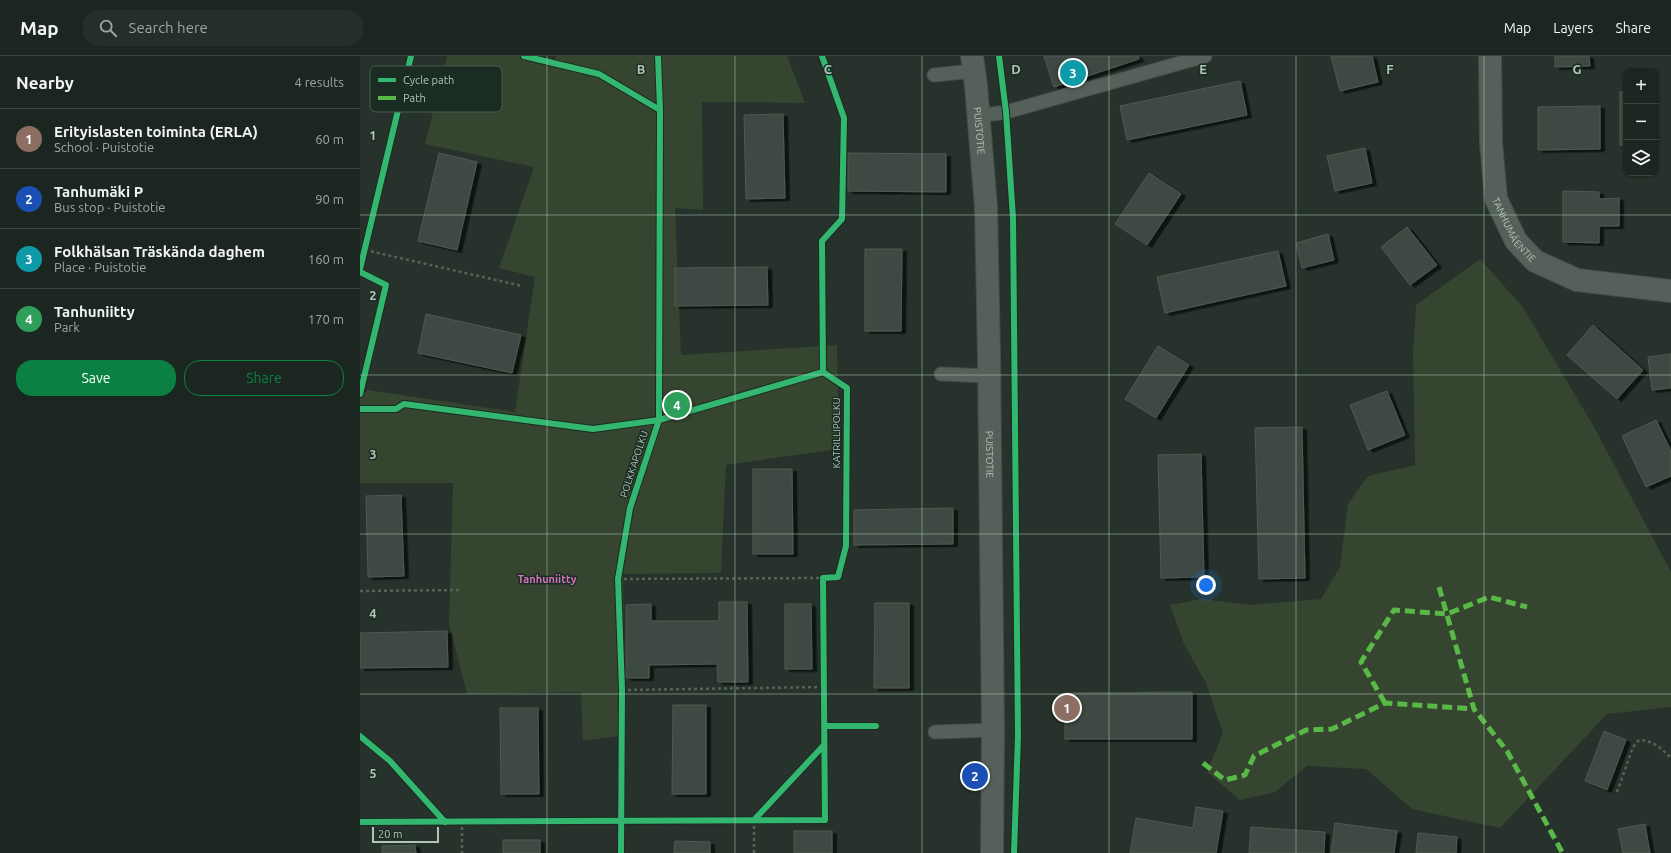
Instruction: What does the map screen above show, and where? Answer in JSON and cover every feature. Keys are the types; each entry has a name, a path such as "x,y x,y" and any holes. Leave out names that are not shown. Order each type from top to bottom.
{"street":[{"name":"TANHUMÄENTIE","path":"1490,56 1491,142 1496,199 1516,241 1535,262 1577,280 1671,291"},
{"name":"PUISTOTIE","path":"973,63 986,208 993,730 992,853"}],"lane":[{"path":"978,116 1006,112 1205,56"},
{"path":"934,75 973,63"},
{"path":"941,374 989,376"},
{"path":"935,732 993,730"}],"path":[{"path":"366,242 364,253 522,286"},
{"path":"618,587 619,571"},
{"path":"618,579 830,577"},
{"path":"823,578 823,586"},
{"path":"360,590 460,590"},
{"path":"824,679 824,695"},
{"path":"621,682 622,698"},
{"path":"622,690 824,687"},
{"path":"1617,792 1633,747 1639,740 1656,744 1671,758"},
{"path":"746,820 754,820 761,817"},
{"path":"754,820 754,853"},
{"path":"462,853 459,821 470,821"}],"green space":[{"name":"Tanhuniitty","path":"447,56 541,56 555,59 556,56 787,56 805,103 702,102 703,210 675,208 681,355 837,345 838,449 726,465 721,573 623,574 626,735 583,741 581,692 467,694 449,624 453,483 360,483 360,397 368,390 515,412 535,277 499,268 534,167 425,144 433,112 502,112 502,66 444,66"},
{"path":"1480,259 1522,306 1594,427 1671,572 1671,707 1607,714 1500,828 1412,809 1366,769 1307,766 1275,792 1240,800 1207,772 1223,733 1206,683 1184,644 1170,605 1201,599 1250,605 1321,599 1340,567 1348,504 1368,476 1415,465 1413,351 1416,305"}],"building":[{"path":"1044,56 1138,56 1139,59 1054,87"},
{"path":"1331,56 1372,56 1378,82 1340,91"},
{"path":"1555,56 1589,56 1590,66 1555,67"},
{"path":"1240,81 1247,115 1127,140 1120,106"},
{"path":"1620,92 1623,92 1623,145 1620,145"},
{"path":"1600,106 1600,149 1538,150 1538,107"},
{"path":"783,114 785,198 746,199 744,115"},
{"path":"1365,148 1372,183 1335,191 1327,156"},
{"path":"439,153 477,162 457,250 418,241"},
{"path":"848,153 946,154 946,192 848,191"},
{"path":"1149,173 1181,194 1147,245 1115,224"},
{"path":"1563,191 1599,192 1599,199 1619,198 1619,226 1599,226 1599,243 1563,242"},
{"path":"1407,227 1437,265 1410,285 1381,247"},
{"path":"1328,234 1334,260 1302,268 1296,243"},
{"path":"865,249 902,249 901,331 865,331"},
{"path":"1278,251 1286,286 1165,313 1157,277"},
{"path":"767,267 768,305 675,306 675,268"},
{"path":"426,314 521,335 512,373 418,353"},
{"path":"1593,325 1643,370 1617,399 1567,355"},
{"path":"1158,346 1189,365 1156,418 1125,399"},
{"path":"1671,354 1671,388 1652,390 1648,357"},
{"path":"1387,391 1405,435 1368,450 1350,405"},
{"path":"1656,420 1671,451 1671,476 1646,487 1622,436"},
{"path":"1302,427 1305,578 1259,579 1255,428"},
{"path":"1201,454 1204,577 1161,578 1158,455"},
{"path":"753,469 792,469 793,554 753,554"},
{"path":"401,495 404,576 368,577 366,496"},
{"path":"953,508 953,544 854,545 854,510"},
{"path":"719,602 747,602 748,682 718,682 717,664 649,665 649,678 626,678 626,605 651,604 651,621 719,621"},
{"path":"875,603 909,603 909,688 874,688"},
{"path":"785,604 811,604 812,669 785,669"},
{"path":"447,631 448,667 360,668 360,633"},
{"path":"1192,692 1192,739 1065,739 1065,693"},
{"path":"673,705 706,705 706,794 672,794"},
{"path":"500,708 538,708 539,794 501,794"},
{"path":"1604,731 1626,740 1607,790 1585,781"},
{"path":"1196,807 1223,811 1216,853 1130,853 1136,818 1193,828"},
{"path":"1335,823 1397,831 1394,853 1331,853"},
{"path":"1645,824 1650,853 1623,853 1618,829"},
{"path":"1251,827 1325,832 1324,853 1249,853"},
{"path":"794,831 832,831 832,853 794,853"},
{"path":"1418,833 1457,837 1456,853 1416,853"},
{"path":"503,840 540,840 540,853 503,853"},
{"path":"675,841 710,842 710,853 674,853"},
{"path":"415,845 416,853 382,853 382,846"}],"marked path":[{"path":"1439,587 1474,709 1507,751 1562,852"},
{"path":"1385,703 1361,662 1394,610 1447,614 1489,597 1527,607"},
{"path":"1203,763 1225,780 1245,775 1254,756 1306,730 1332,729 1385,703 1474,709"}],"cycle path":[{"path":"409,66 411,56"},
{"path":"524,56 599,74 660,110"},
{"name":"POLKKAPOLKU","path":"621,853 622,690 618,579 630,508 659,420 660,110 658,56"},
{"name":"KATRILLIPOLKU","path":"360,822 825,820 823,578 838,577 846,546 847,388 823,372 822,241 842,219 844,118 822,56"},
{"path":"999,56 1006,112 1013,218 1018,736 1014,853"},
{"path":"360,269 398,112"},
{"path":"360,272 386,285 360,394"},
{"name":"POLKKAPOLKU","path":"360,409 396,409 404,404 593,429 659,420 823,372"},
{"path":"825,726 876,726"},
{"path":"360,736 390,761 445,822"},
{"path":"754,820 824,745"}],"place":[{"name":"Folkhälsan Träskända daghem","path":"1073,73"},
{"name":"Tanhuniitty","path":"677,405"},
{"name":"Erityislasten toiminta (ERLA)","path":"1067,708"},
{"name":"Tanhumäki P","path":"975,776"}],"district":[{"name":"Tanhuniitty","path":"547,579"}]}
